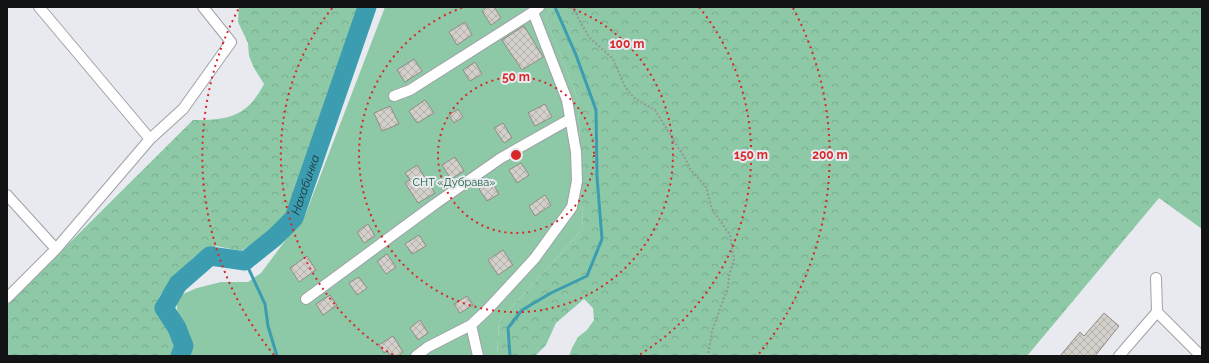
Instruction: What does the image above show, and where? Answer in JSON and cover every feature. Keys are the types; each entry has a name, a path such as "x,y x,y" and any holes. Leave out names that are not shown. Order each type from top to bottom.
{"street":[{"path":"39,7 150,139"},
{"path":"7,298 56,249 150,139 182,109 230,42 203,7"},
{"path":"394,96 410,90 536,10 567,100 576,152 577,181 572,208 535,258 488,309 471,325 428,347 416,356"},
{"path":"306,299 435,204 501,158 570,119"},
{"path":"7,195 56,249"},
{"path":"1119,356 1157,312 1156,278"},
{"path":"1157,312 1202,356"},
{"path":"471,325 478,356"}],"path":[{"path":"571,7 578,15 579,20 589,37 613,59 625,87 634,98 655,110 690,169 706,187 712,209 730,235 734,259 728,286 712,331 708,356"}],"green space":[{"path":"239,7 365,7 361,13 328,103 297,197 282,224 273,232 262,237 241,251 216,246 204,251 193,258 160,295 155,307 171,332 176,348 173,356 7,356 7,305 193,120 216,119 235,114 251,104 258,95 264,84 254,68 249,56 248,43 238,22"},
{"name":"СНТ «Дубрава»","path":"385,7 553,7 545,16 578,99 583,229 499,321 497,356 186,356 190,335 178,318 176,297 197,288 221,282 248,282 261,273 306,213"},
{"path":"553,7 1202,7 1202,229 1159,198 1027,356 569,356 578,337 587,330 594,320 593,308 584,299 556,323 546,345 535,356 497,356 499,321 583,229 578,99 545,16"}],"building":[{"path":"487,7 494,7 501,18 491,25 482,11"},
{"path":"465,22 472,35 457,45 449,32"},
{"path":"524,26 543,57 522,70 502,40"},
{"path":"414,59 422,71 405,82 397,70"},
{"path":"475,62 482,74 470,81 463,70"},
{"path":"425,100 434,113 417,123 409,111"},
{"path":"545,104 552,117 535,126 528,113"},
{"path":"390,106 399,124 382,131 374,113"},
{"path":"458,109 463,117 454,123 449,115"},
{"path":"503,123 512,138 504,143 494,128"},
{"path":"455,157 464,171 451,179 442,165"},
{"path":"521,163 529,175 517,183 509,170"},
{"path":"417,165 435,193 418,203 405,183 410,180 405,173"},
{"path":"491,181 499,194 487,201 479,189"},
{"path":"545,195 551,205 535,216 529,206"},
{"path":"368,224 375,236 364,243 357,232"},
{"path":"419,235 426,246 412,254 405,244"},
{"path":"503,250 513,265 498,275 488,260"},
{"path":"387,254 396,267 386,274 377,261"},
{"path":"307,256 316,270 299,282 290,268"},
{"path":"359,277 367,288 357,295 349,283"},
{"path":"330,295 337,305 323,315 316,304"},
{"path":"467,296 473,305 460,313 454,304"},
{"path":"1104,313 1119,326 1095,356 1060,356 1080,332 1084,336"},
{"path":"420,320 428,333 418,340 410,328"},
{"path":"393,336 403,352 398,356 391,356 387,351 384,353 379,345"}],"waterway":[{"name":"Нахабинка","path":"180,356 184,346 177,328 164,308 178,284 210,256 245,261 275,237 294,218 367,7"},
{"path":"510,356 508,328 522,310 551,293 587,276 602,239 597,177 596,110 576,55 555,7"},
{"path":"245,261 265,304 268,326 277,356"}]}
